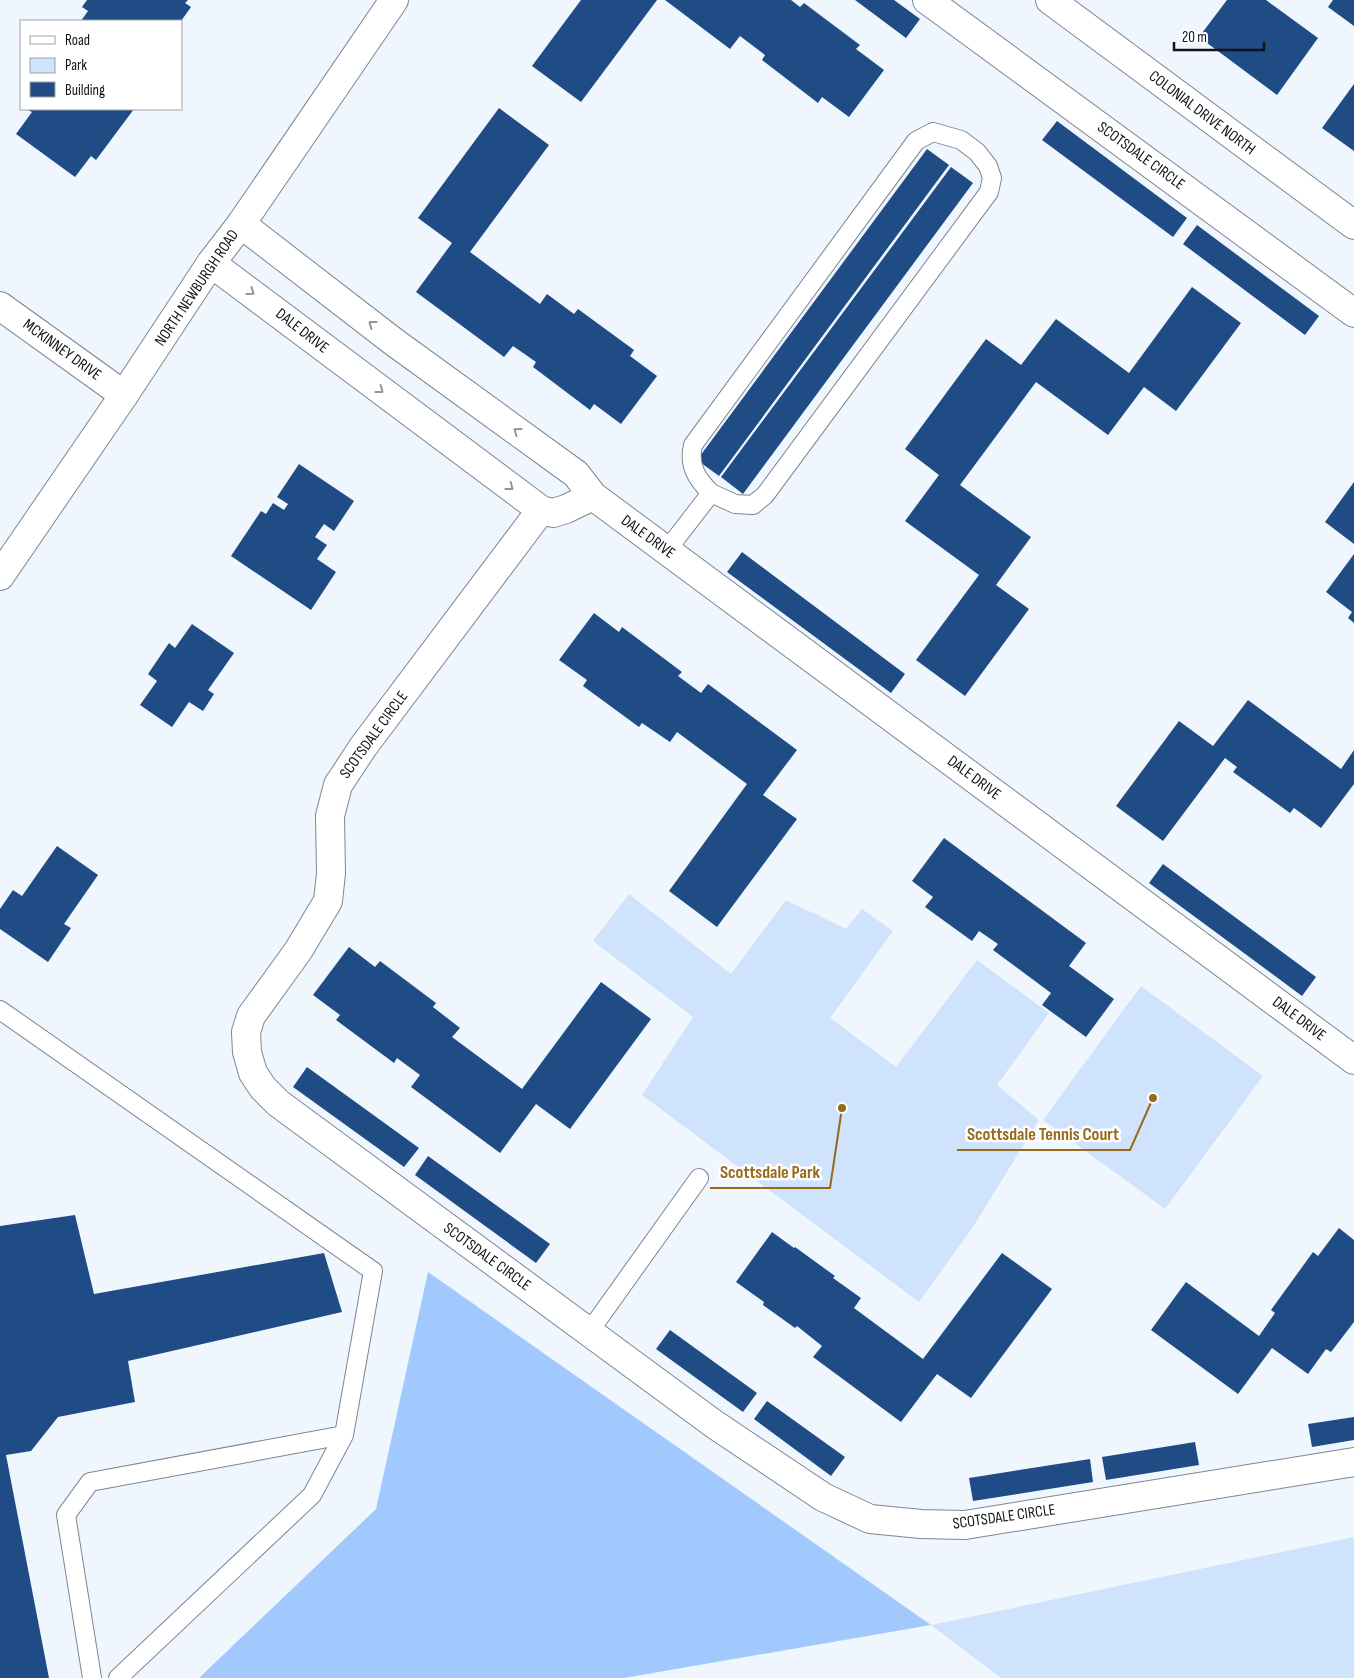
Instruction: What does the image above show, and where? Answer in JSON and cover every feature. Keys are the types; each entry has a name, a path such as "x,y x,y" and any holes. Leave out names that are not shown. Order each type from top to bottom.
{"street":[{"name":"NORTH NEWBURGH ROAD","path":"0,576 124,395 211,263 241,224 394,0"},
{"name":"SCOTSDALE CIRCLE","path":"927,0 1354,313"},
{"name":"COLONIAL DRIVE NORTH","path":"1050,0 1354,226"},
{"name":"DALE DRIVE","path":"241,224 394,342 576,474 593,496 1354,1060"},
{"name":"DALE DRIVE","path":"211,263 541,510"},
{"name":"MCKINNEY DRIVE","path":"0,306 124,395"},
{"path":"541,510 553,513 566,510 593,496"},
{"name":"SCOTSDALE CIRCLE","path":"541,510 363,747 338,785 330,816 331,873 328,901 298,951 251,1016 246,1032 246,1052 253,1073 263,1088 278,1103 714,1424 822,1497 870,1519 921,1524 965,1525 1354,1462"}],"lane":[{"path":"933,132 960,140 977,152 988,166 992,178 989,192 766,495 753,506 735,504 711,493 698,480 693,470 690,456 693,445 916,141 933,132"},
{"path":"667,550 711,493"},
{"path":"0,1010 373,1271 344,1435 312,1495 118,1678"},
{"path":"589,1332 700,1178"},
{"path":"92,1678 66,1515 90,1482 344,1435"}],"green space":[{"path":"629,894 731,974 786,900 846,929 862,909 893,931 830,1018 896,1067 977,960 1049,1013 997,1085 1039,1120 973,1227 919,1302 642,1095 693,1017 593,941"},
{"path":"1141,986 1263,1076 1165,1209 1043,1120"},
{"path":"1354,1537 1354,1678 1001,1678 931,1625"}],"shaded area":[{"path":"428,1272 931,1625 624,1678 199,1678 376,1509"}],"building":[{"path":"87,0 188,0 185,3 191,7 182,20 82,20 88,11 82,7"},
{"path":"581,0 657,0 581,102 532,66"},
{"path":"665,0 791,0 800,7 804,3 860,45 856,49 884,70 849,117 822,97 818,103 762,60 765,55 740,36 730,49"},
{"path":"855,0 894,0 920,19 906,38"},
{"path":"1227,0 1266,0 1318,38 1277,95 1199,37"},
{"path":"1333,0 1354,0 1354,26 1328,7"},
{"path":"1354,84 1354,151 1322,128"},
{"path":"499,108 549,145 470,252 540,304 547,294 574,314 578,309 634,350 630,356 657,376 621,424 594,404 590,410 533,367 536,362 513,346 504,357 416,292 452,243 418,218"},
{"path":"28,110 133,110 96,160 91,156 75,177 16,134 32,112"},
{"path":"1057,121 1187,218 1173,237 1042,140"},
{"path":"927,149 949,165 719,476 697,460"},
{"path":"951,167 973,183 743,494 721,477"},
{"path":"1197,225 1319,316 1305,335 1183,244"},
{"path":"1192,287 1241,323 1176,411 1144,387 1108,435 1036,382 960,485 1031,537 996,585 1029,609 965,696 916,660 979,575 905,521 939,475 905,449 986,339 1021,365 1056,319 1129,373"},
{"path":"299,464 354,501 334,531 324,524 315,537 327,545 317,559 336,572 311,610 231,556 261,511 266,514 273,503 284,510 288,504 277,497"},
{"path":"1354,482 1354,544 1325,522"},
{"path":"742,552 905,674 891,693 727,572"},
{"path":"1354,554 1354,623 1348,618 1352,612 1326,592"},
{"path":"594,613 619,632 622,627 682,672 678,676 701,693 708,684 797,750 763,795 797,819 717,927 669,891 747,784 677,732 670,742 642,723 639,727 583,686 587,680 559,660"},
{"path":"192,624 234,653 208,690 214,694 203,711 189,702 172,727 140,705 157,681 148,674 169,643 175,648"},
{"path":"1248,700 1341,769 1354,750 1354,784 1321,828 1294,808 1290,813 1233,772 1237,767 1225,758 1163,841 1116,806 1179,721 1213,746"},
{"path":"944,838 1086,943 1069,966 1114,999 1086,1037 1042,1005 1051,993 993,950 998,944 979,931 972,941 925,907 933,897 912,881"},
{"path":"57,846 98,875 64,924 71,928 48,962 0,929 0,909 13,890 22,896"},
{"path":"1163,864 1316,977 1302,996 1149,883"},
{"path":"349,947 375,967 380,961 436,1003 433,1007 460,1028 452,1037 522,1089 601,982 651,1019 570,1129 536,1104 500,1153 411,1087 420,1075 397,1058 394,1063 336,1020 340,1015 313,995"},
{"path":"307,1067 419,1148 404,1167 293,1087"},
{"path":"428,1156 550,1244 536,1263 415,1175"},
{"path":"75,1215 94,1294 324,1253 342,1312 128,1361 135,1402 58,1417 31,1451 6,1455 49,1678 0,1678 0,1226"},
{"path":"1339,1228 1354,1240 1354,1322 1331,1352 1326,1349 1308,1374 1272,1348 1238,1394 1151,1330 1186,1282 1259,1336 1275,1313 1271,1310 1313,1252 1318,1256"},
{"path":"772,1232 835,1276 833,1278 861,1298 854,1308 923,1359 1002,1253 1052,1289 971,1398 937,1374 901,1422 813,1357 822,1346 797,1326 795,1328 763,1305 764,1302 736,1282"},
{"path":"670,1330 757,1393 743,1412 656,1349"},
{"path":"767,1401 845,1457 831,1476 754,1419"},
{"path":"1354,1417 1354,1440 1312,1447 1308,1424"},
{"path":"1195,1442 1199,1465 1106,1480 1102,1457"},
{"path":"1090,1459 1093,1482 973,1501 969,1478"}],"place":[{"name":"Scottsdale Tennis Court","path":"1153,1098"},
{"name":"Scottsdale Park","path":"842,1108"}]}
